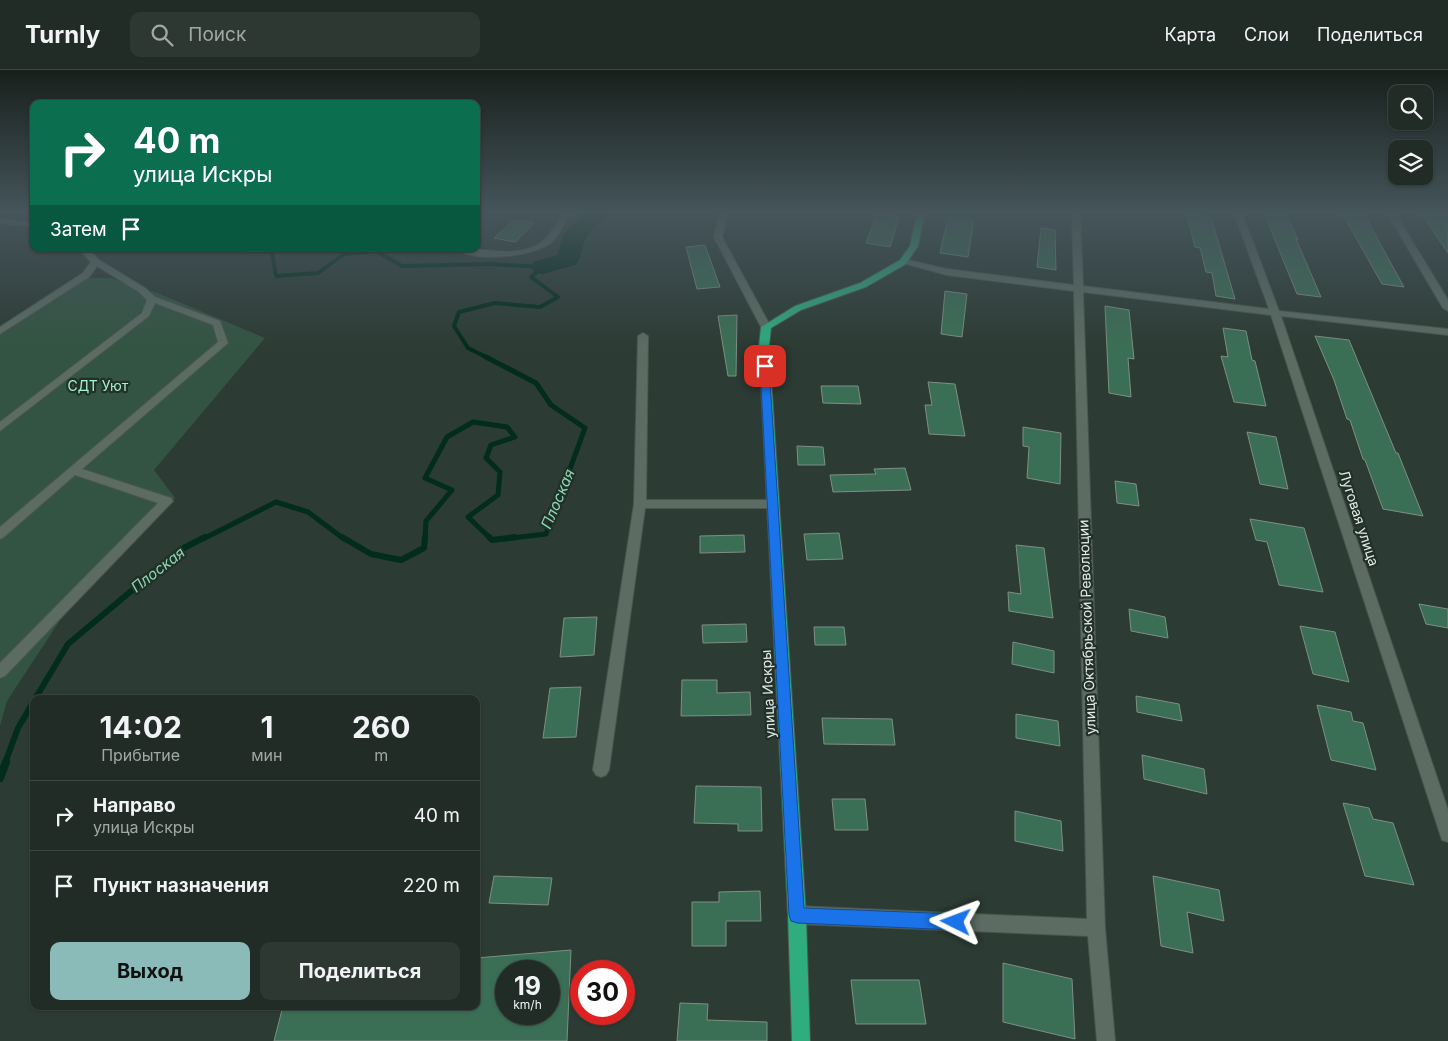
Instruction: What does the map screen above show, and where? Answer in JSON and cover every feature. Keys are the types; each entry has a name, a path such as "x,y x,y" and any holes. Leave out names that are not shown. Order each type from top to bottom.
{"main road":[{"path":"766,327 798,308 863,286 903,262 906,258"},
{"name":"улица Искры","path":"766,327 764,346 797,915 801,1041"}],"street":[{"path":"0,534 222,343 217,323 152,300 142,290 92,258"},
{"path":"729,258 766,327"},
{"name":"улица Октябрьской Революции","path":"1077,258 1096,928 1106,1041"},
{"name":"Луговая улица","path":"1255,258 1275,313 1448,834"},
{"path":"1418,258 1448,308"},
{"path":"0,331 86,274 96,262"},
{"path":"903,262 947,272 1275,313 1448,332"},
{"path":"0,427 146,314 152,300"},
{"path":"601,770 640,504 643,336"},
{"path":"0,672 167,500 73,470"},
{"path":"640,504 773,504"},
{"path":"797,915 1096,928"}],"green space":[{"name":"СДТ Уют","path":"85,278 111,278 160,294 265,338 154,470 175,498 66,611 7,701 0,726 0,334"}],"building":[{"path":"689,258 710,258 720,287 697,289"},
{"path":"1038,258 1056,258 1056,270 1037,267"},
{"path":"1203,258 1223,258 1235,299 1216,296 1212,273 1206,272"},
{"path":"1282,258 1304,258 1321,297 1297,294"},
{"path":"1368,258 1388,258 1404,287 1382,284"},
{"path":"945,291 967,294 962,337 941,334"},
{"path":"1105,306 1129,310 1134,359 1128,358 1131,397 1109,393"},
{"path":"737,315 736,376 728,376 718,316"},
{"path":"1223,328 1246,331 1252,360 1255,361 1266,406 1234,402 1221,356 1228,357"},
{"path":"1315,336 1349,340 1423,516 1383,509 1350,420 1347,419 1334,380"},
{"path":"928,382 955,384 965,436 929,434 925,405 932,405"},
{"path":"821,386 858,386 861,404 823,403"},
{"path":"1023,427 1061,433 1060,484 1027,478 1029,447 1023,446"},
{"path":"1247,432 1276,437 1288,489 1260,484"},
{"path":"797,446 823,447 825,465 798,465"},
{"path":"905,468 911,490 833,492 830,475 876,474 874,469"},
{"path":"1115,481 1136,484 1139,506 1117,503"},
{"path":"1250,519 1304,528 1323,592 1279,585 1267,542 1256,540"},
{"path":"839,533 843,559 807,560 804,534"},
{"path":"744,535 745,552 700,553 700,536"},
{"path":"1016,545 1044,548 1053,618 1009,611 1008,592 1021,594"},
{"path":"1419,604 1448,609 1448,628 1426,624"},
{"path":"1129,609 1165,617 1168,638 1131,631"},
{"path":"597,617 594,655 560,657 564,618"},
{"path":"746,624 747,642 703,643 702,625"},
{"path":"1300,626 1335,632 1349,682 1313,674"},
{"path":"814,627 844,627 846,645 815,645"},
{"path":"1013,642 1054,651 1054,673 1012,664"},
{"path":"682,680 717,680 717,693 750,692 751,715 681,716"},
{"path":"581,687 576,737 543,738 550,688"},
{"path":"1136,696 1179,704 1182,721 1137,712"},
{"path":"1317,705 1351,712 1353,721 1363,723 1376,770 1331,760"},
{"path":"1016,714 1058,721 1060,746 1016,738"},
{"path":"822,718 892,719 895,745 824,744"},
{"path":"1142,755 1204,769 1207,794 1144,779"},
{"path":"696,786 761,787 762,831 738,831 738,824 694,823"},
{"path":"832,799 865,799 868,830 835,830"},
{"path":"1343,803 1369,808 1373,819 1393,823 1414,885 1365,876"},
{"path":"1015,811 1061,821 1063,851 1015,841"},
{"path":"494,876 552,878 548,905 489,903"},
{"path":"1153,876 1219,890 1224,921 1187,912 1193,953 1161,946"},
{"path":"760,891 761,921 726,921 726,946 692,946 692,902 719,902 719,892"},
{"path":"571,950 567,1041 274,1041 282,1010 480,1010 480,958"},
{"path":"1003,963 1072,979 1075,1039 1003,1022"},
{"path":"851,980 919,980 926,1024 856,1024"},
{"path":"680,1003 708,1004 707,1020 767,1022 767,1041 677,1041"}],"waterway":[{"path":"273,258 276,276 318,273 338,258"},
{"path":"389,258 402,266 490,264 543,267 531,277 558,297 540,307 495,303 459,312 454,326 468,348 486,357"},
{"name":"Плоская","path":"543,267 568,258"},
{"name":"Плоская","path":"486,357 536,383 551,405 585,428 546,534 504,539"},
{"name":"Плоская","path":"425,539 426,521 452,490 425,478 447,437 473,422 507,427 515,437 491,445 486,458 500,472 498,495 468,517 491,539"},
{"name":"Плоская","path":"203,539 276,502 308,512 344,539"},
{"name":"Плоская","path":"37,695 68,644 180,550 205,537"},
{"name":"Плоская","path":"342,537 371,554 401,560 424,548 425,537"},
{"name":"Плоская","path":"491,539 515,537"},
{"name":"Плоская","path":"5,763 18,728 30,708"},
{"name":"Плоская","path":"0,778 6,762"}],"route":[{"path":"765,366 797,915 956,922"}]}
